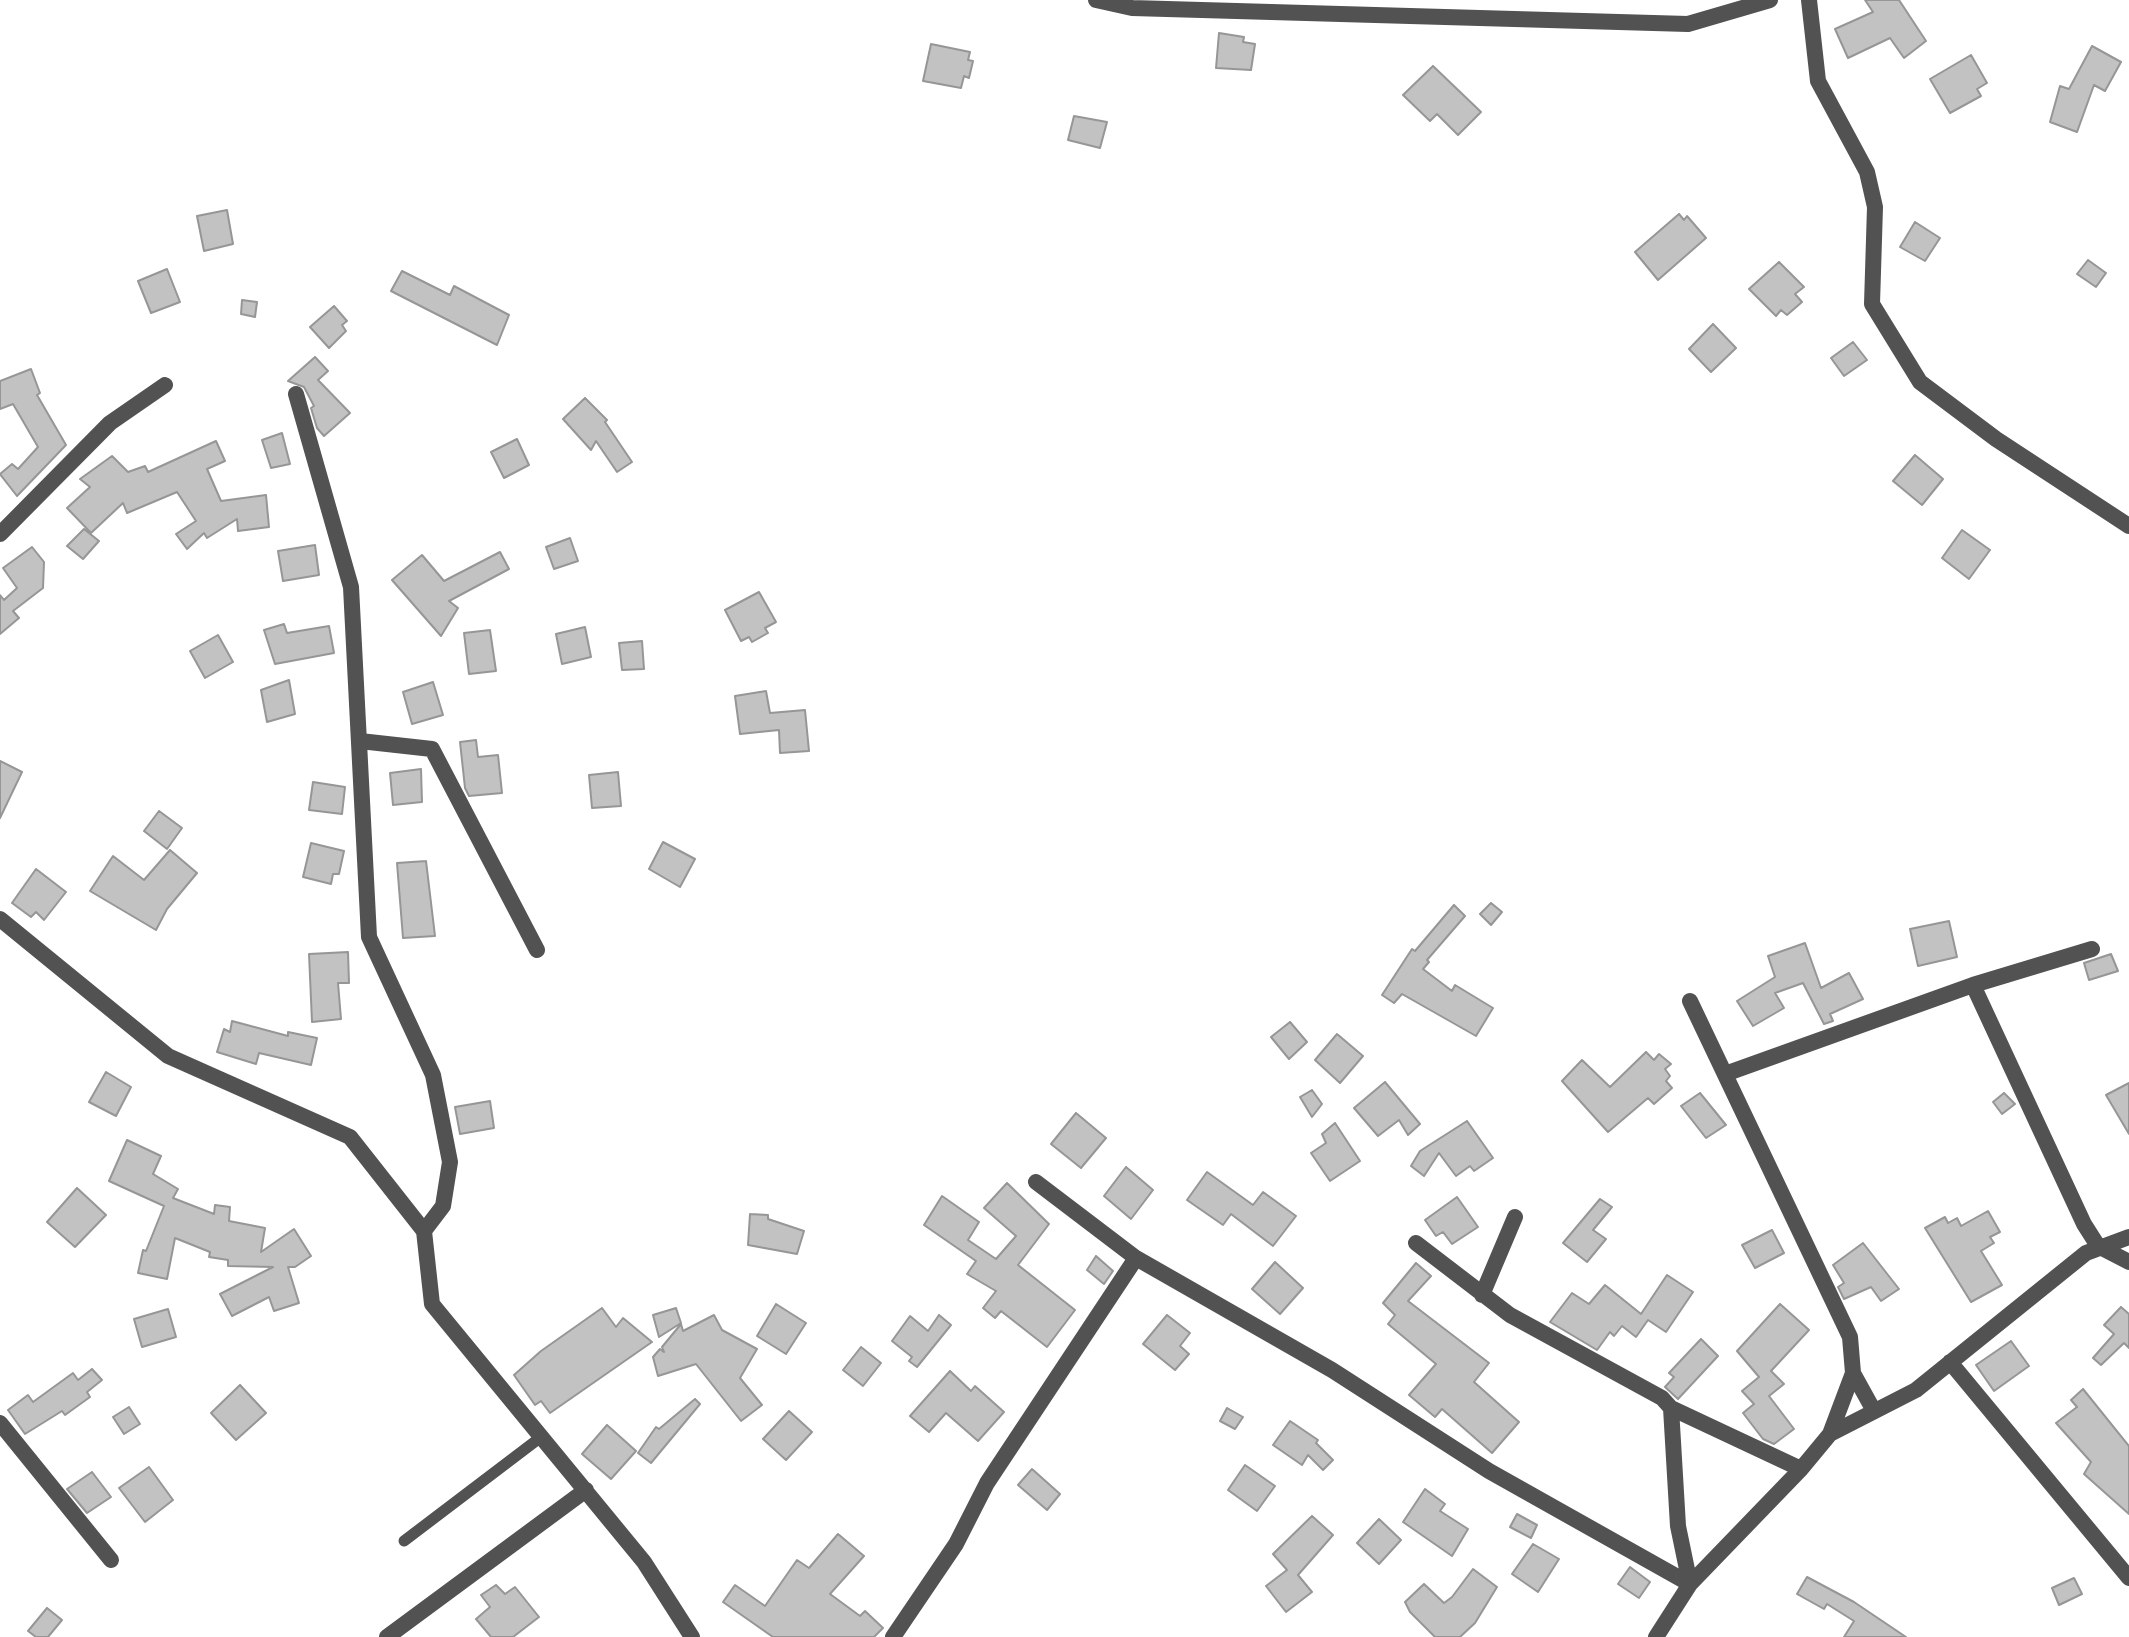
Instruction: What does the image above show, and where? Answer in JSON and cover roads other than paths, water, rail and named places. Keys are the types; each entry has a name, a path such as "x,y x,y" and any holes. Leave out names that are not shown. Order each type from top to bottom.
{"street":[{"path":"1096,0 1132,8 1688,24 1770,0"},
{"path":"1809,0 1818,81 1867,172 1875,207 1872,304 1920,382 1996,439 2129,526"},
{"path":"0,534 110,423 165,385"},
{"path":"296,394 351,587 369,937 433,1075 450,1162 443,1206 424,1231"},
{"path":"360,741 432,749 537,950"},
{"path":"0,919 168,1056 350,1137 424,1231 432,1304 644,1562 692,1637"},
{"path":"1725,1074 1973,985 2092,949"},
{"path":"1973,985 2098,1246 2129,1262"},
{"path":"1690,1001 1850,1337 1853,1373 1874,1411"},
{"path":"1036,1182 1136,1258 1332,1370 1489,1471 1690,1584"},
{"path":"1482,1295 1515,1217"},
{"path":"1830,1434 1916,1390 2098,1246 2129,1237"},
{"path":"1416,1243 1510,1315 1662,1398 1671,1408 1801,1469"},
{"path":"893,1637 956,1544 987,1483 1136,1258"},
{"path":"1950,1362 2129,1578"},
{"path":"1656,1637 1690,1584 1801,1469 1830,1434 1853,1373"},
{"path":"1671,1408 1678,1526 1690,1584"},
{"path":"0,1423 111,1560"},
{"path":"387,1637 586,1490"}],"lane":[{"path":"404,1541 541,1437"}]}
